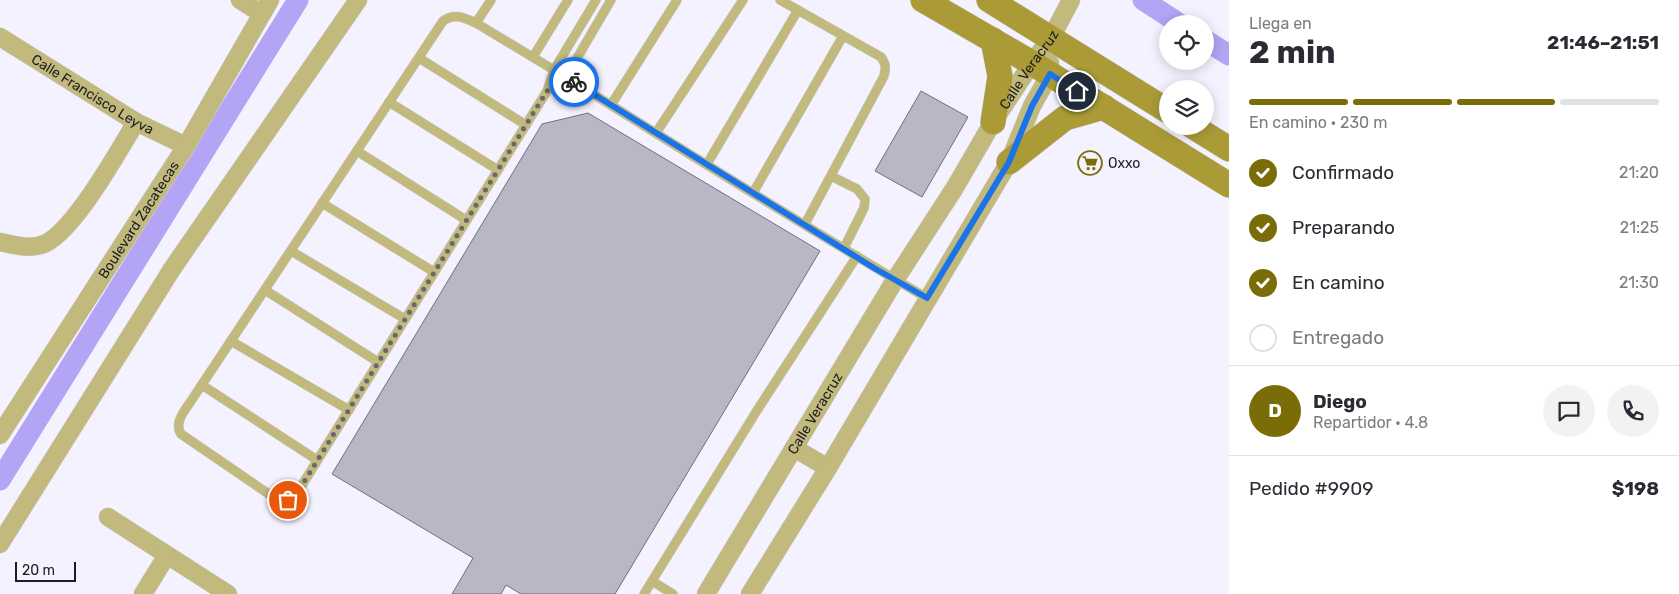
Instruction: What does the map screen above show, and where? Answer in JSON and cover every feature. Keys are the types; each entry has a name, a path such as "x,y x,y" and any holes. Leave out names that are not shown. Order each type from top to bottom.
{"main road":[{"path":"923,0 1104,107 1229,185"},
{"path":"989,0 1159,105"},
{"path":"993,40 1000,76 993,122"},
{"path":"1009,162 1065,118 1104,107"},
{"path":"1206,135 1229,149"}],"street":[{"path":"240,0 266,7"},
{"path":"0,544 172,269 358,0"},
{"name":"Calle Veracruz","path":"750,594 828,468 1009,162 1032,106 1051,38 1070,2"},
{"name":"Boulevard Zacatecas","path":"0,435 186,146 266,7"},
{"name":"Calle Francisco Leyva","path":"0,37 136,122 186,146"},
{"name":"Calle Veracruz","path":"706,594 895,280 954,189 993,122 1041,69"},
{"path":"0,242 17,246 42,245 58,236 76,216 136,122"},
{"path":"794,448 828,468"},
{"path":"108,517 228,594"},
{"path":"143,594 167,555"}],"lane":[{"path":"476,23 491,0"},
{"path":"533,57 568,0"},
{"path":"596,0 554,70 547,91 294,498 282,500 270,496 179,431 178,422 202,385 418,58 443,21 450,17 457,16 476,23 533,57 554,70 566,77 895,280 927,298"},
{"path":"547,91 566,77 611,0"},
{"path":"611,105 677,0"},
{"path":"656,133 743,0"},
{"path":"780,0 881,57 886,69 832,176 805,224"},
{"path":"707,164 798,10"},
{"path":"754,193 842,36"},
{"path":"418,58 526,125"},
{"path":"389,102 498,170"},
{"path":"357,151 466,220"},
{"path":"832,176 857,189 864,200 864,208 844,248"},
{"path":"322,203 434,272"},
{"path":"291,251 405,319"},
{"path":"644,594 756,412 857,256"},
{"path":"265,290 378,362"},
{"path":"231,341 349,410"},
{"path":"202,385 317,460"},
{"path":"652,581 673,594"}],"building":[{"path":"921,91 968,117 922,197 875,171"},
{"path":"588,113 820,251 615,594 521,594 506,585 501,594 452,594 473,558 332,474 542,124"}],"waterway":[{"path":"0,480 298,0"},
{"path":"1143,0 1166,15"},
{"path":"1214,46 1229,55"}],"way so far":[{"path":"288,500 294,498 547,91 566,77 574,82"}],"place":[{"name":"Oxxo","path":"1090,163"}],"route":[{"path":"574,82 874,268 927,298 1009,162 1032,106 1050,74 1077,91"}]}
